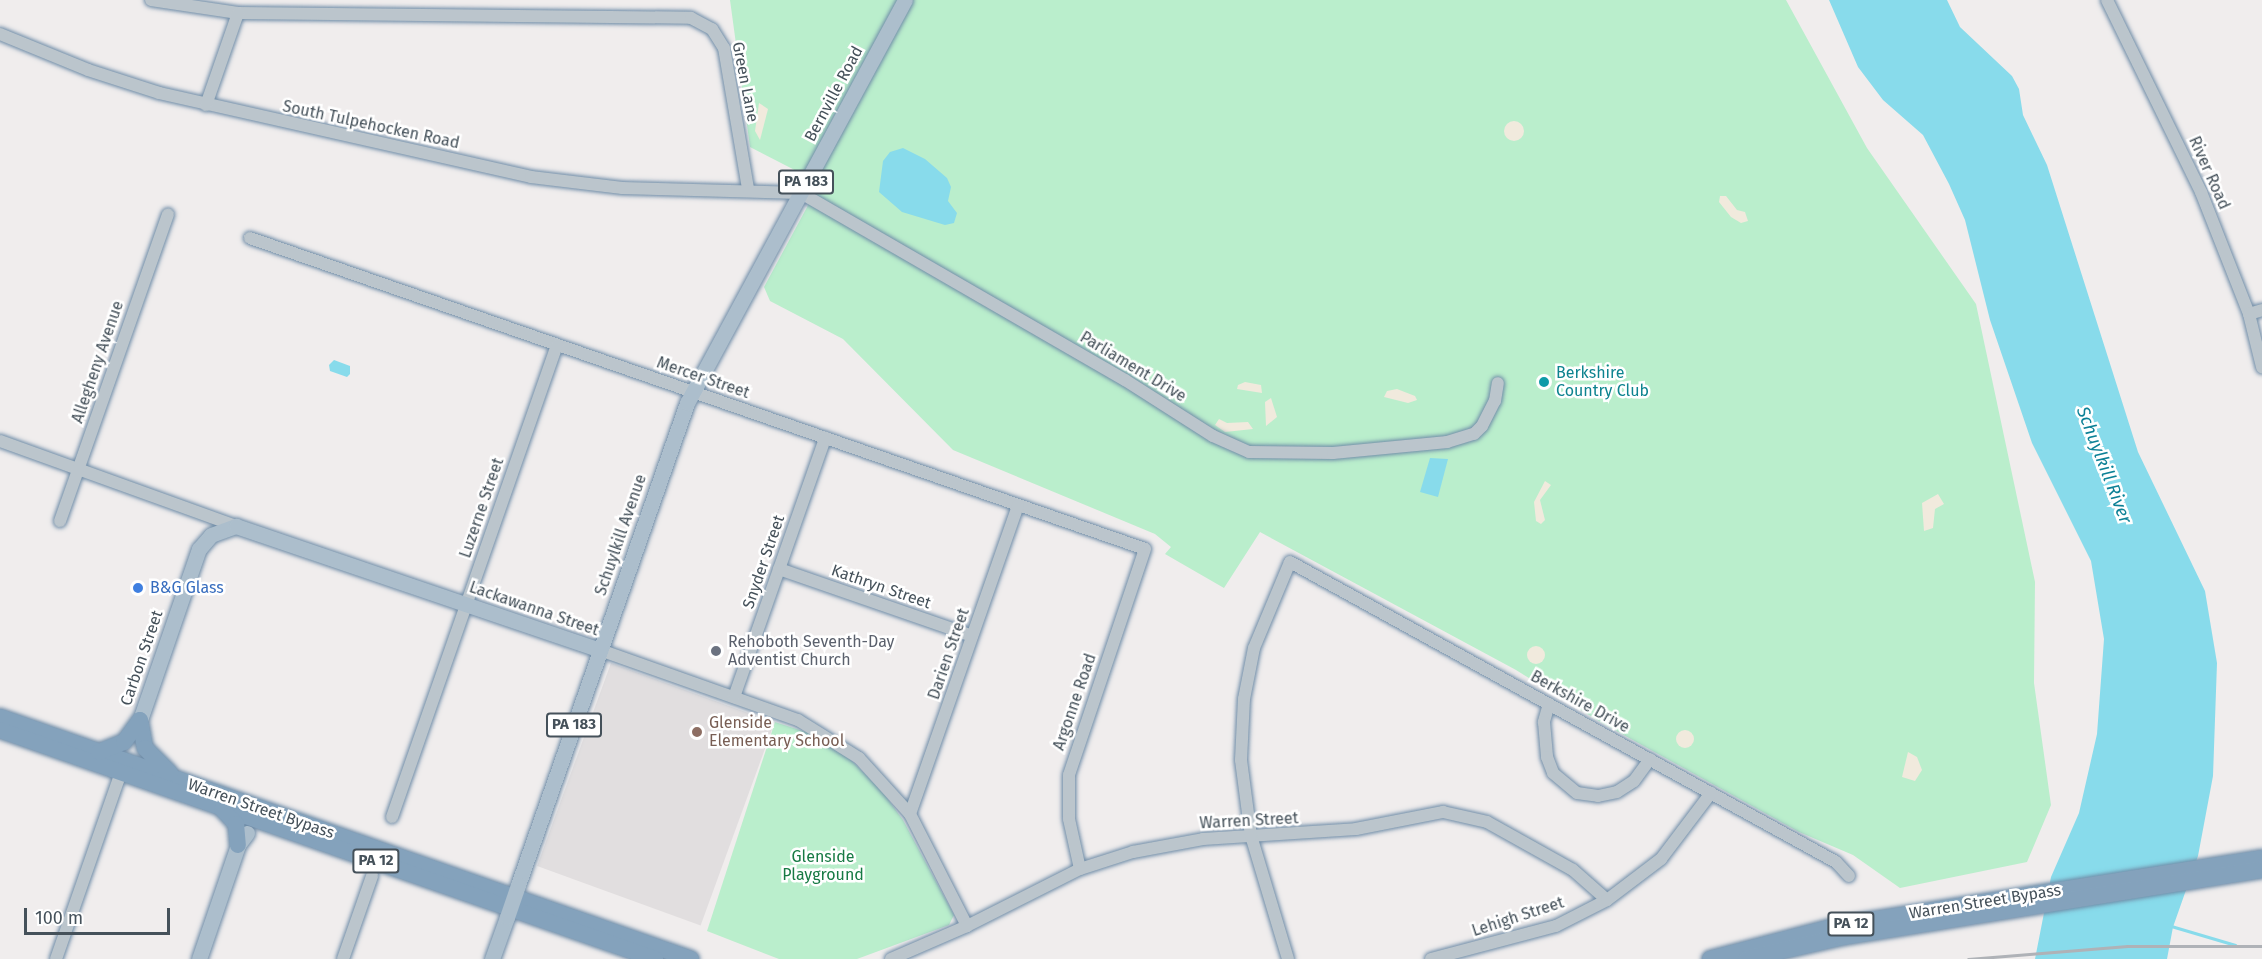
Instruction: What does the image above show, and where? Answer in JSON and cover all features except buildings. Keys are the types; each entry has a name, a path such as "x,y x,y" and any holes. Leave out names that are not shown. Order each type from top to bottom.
{"highway":[{"name":"Warren Street Bypass","path":"0,717 178,779 269,818 655,959"},
{"path":"99,752 124,742 140,720"},
{"path":"140,720 145,748 178,779"},
{"name":"Warren Street Bypass","path":"0,730 219,807 269,818 691,959"},
{"path":"219,807 236,824 243,839 269,818"},
{"name":"Warren Street Bypass","path":"1747,959 1842,937 1994,907 2262,858"},
{"name":"Warren Street Bypass","path":"1710,959 1813,930 2262,870"}],"main road":[{"name":"Bernville Road","path":"708,364 905,0"},
{"name":"Schuylkill Avenue","path":"492,959 693,392 708,364"},
{"name":"Lackawanna Street","path":"236,526 600,650"},
{"name":"Carbon Street","path":"140,720 199,549 211,535 236,526"},
{"path":"199,959 243,839"}],"street":[{"name":"Green Lane","path":"150,0 238,12 691,18 712,29 724,48 748,189"},
{"name":"River Road","path":"2107,0 2201,192 2249,314 2262,367"},
{"path":"206,105 238,12"},
{"name":"South Tulpehocken Road","path":"0,34 97,73 206,105 531,177 622,188 748,189"},
{"name":"Parliament Drive","path":"748,189 778,194 801,193 1125,380 1213,436 1249,452 1334,453 1447,442 1474,434 1482,426 1495,401 1498,383"},
{"name":"Allegheny Avenue","path":"60,521 168,214"},
{"name":"Mercer Street","path":"250,238 1145,549"},
{"path":"2249,314 2262,310"},
{"name":"Luzerne Street","path":"392,817 557,345"},
{"name":"Snyder Street","path":"734,698 825,438"},
{"name":"Lackawanna Street","path":"0,441 236,526"},
{"name":"Darien Street","path":"910,814 1018,505"},
{"name":"Argonne Road","path":"1080,868 1069,819 1069,775 1145,549"},
{"name":"Berkshire Drive","path":"1251,836 1241,760 1247,676 1261,625 1290,562 1836,862 1849,876"},
{"name":"Kathryn Street","path":"780,569 972,636"},
{"name":"Lackawanna Street","path":"600,650 798,720 838,741 879,776 910,814 967,926"},
{"path":"1549,704 1545,722 1547,758 1553,773 1577,793 1598,796 1617,792 1634,781 1650,759"},
{"path":"56,959 121,772"},
{"name":"Lehigh Street","path":"1431,959 1556,926 1607,900 1661,859 1711,793"},
{"name":"Warren Street","path":"892,959 967,926 1080,868 1184,842 1356,829 1443,813 1478,818 1573,870 1607,900"},
{"path":"1251,836 1288,959"},
{"path":"343,959 372,876"}],"shaded area":[{"path":"611,663 775,723 701,925 537,866"}],"green space":[{"name":"Berkshire Country Club","path":"730,0 1786,0 1867,148 1976,304 2035,582 2034,683 2051,805 2027,862 1900,888 1853,855 1799,832 1602,723 1516,670 1260,532 1224,588 1165,554 1171,547 1155,534 953,450 843,339 770,301 764,287 820,183 750,147"},
{"name":"Glenside Playground","path":"775,722 812,734 848,757 882,791 903,820 954,915 949,925 857,959 779,959 707,931"}],"sand":[{"path":"759,103 768,109 760,140 755,131"},
{"path":"1514,121 1521,124 1524,131 1521,138 1514,141 1507,138 1504,131 1507,124"},
{"path":"1720,196 1726,196 1737,210 1745,212 1748,221 1741,223 1731,217 1719,202"},
{"path":"1245,382 1261,385 1262,393 1237,389 1238,385"},
{"path":"1397,389 1415,396 1417,400 1408,403 1384,397 1387,391"},
{"path":"1271,398 1277,417 1266,426 1265,402"},
{"path":"1219,419 1227,423 1248,422 1253,429 1225,432 1215,425"},
{"path":"1545,481 1551,485 1540,500 1545,520 1541,524 1536,521 1534,502"},
{"path":"1938,494 1944,504 1935,509 1933,528 1924,531 1922,503"},
{"path":"1536,646 1542,649 1545,655 1542,661 1536,664 1530,661 1527,655 1530,649"},
{"path":"1681,730 1689,730 1694,735 1692,746 1681,748 1676,743 1676,735"},
{"path":"1908,752 1917,757 1922,770 1915,781 1902,777"}],"water":[{"name":"Schuylkill River","path":"1829,0 1947,0 1960,27 2012,76 2019,89 2023,115 2047,165 2138,452 2205,591 2217,663 2213,776 2198,856 2173,927 2167,959 2035,959 2051,877 2079,813 2097,734 2104,639 2091,561 2032,443 1990,320 1965,220 1949,184 1923,135 1883,100 1858,67"},
{"path":"903,148 925,159 947,178 951,187 948,201 957,213 954,223 945,225 902,212 879,192 883,161 890,152"},
{"path":"334,360 350,366 350,374 347,377 330,371 329,365"},
{"path":"1430,458 1448,459 1438,497 1420,492"}],"waterway":[{"path":"2171,926 2235,945"}],"railway":[{"path":"1968,959 2127,946 2262,946"}],"place":[{"name":"Berkshire Country Club","path":"1544,382"},
{"name":"B&G Glass","path":"138,588"},
{"name":"Rehoboth Seventh-Day Adventist Church","path":"716,651"},
{"name":"Glenside Elementary School","path":"697,732"}]}
